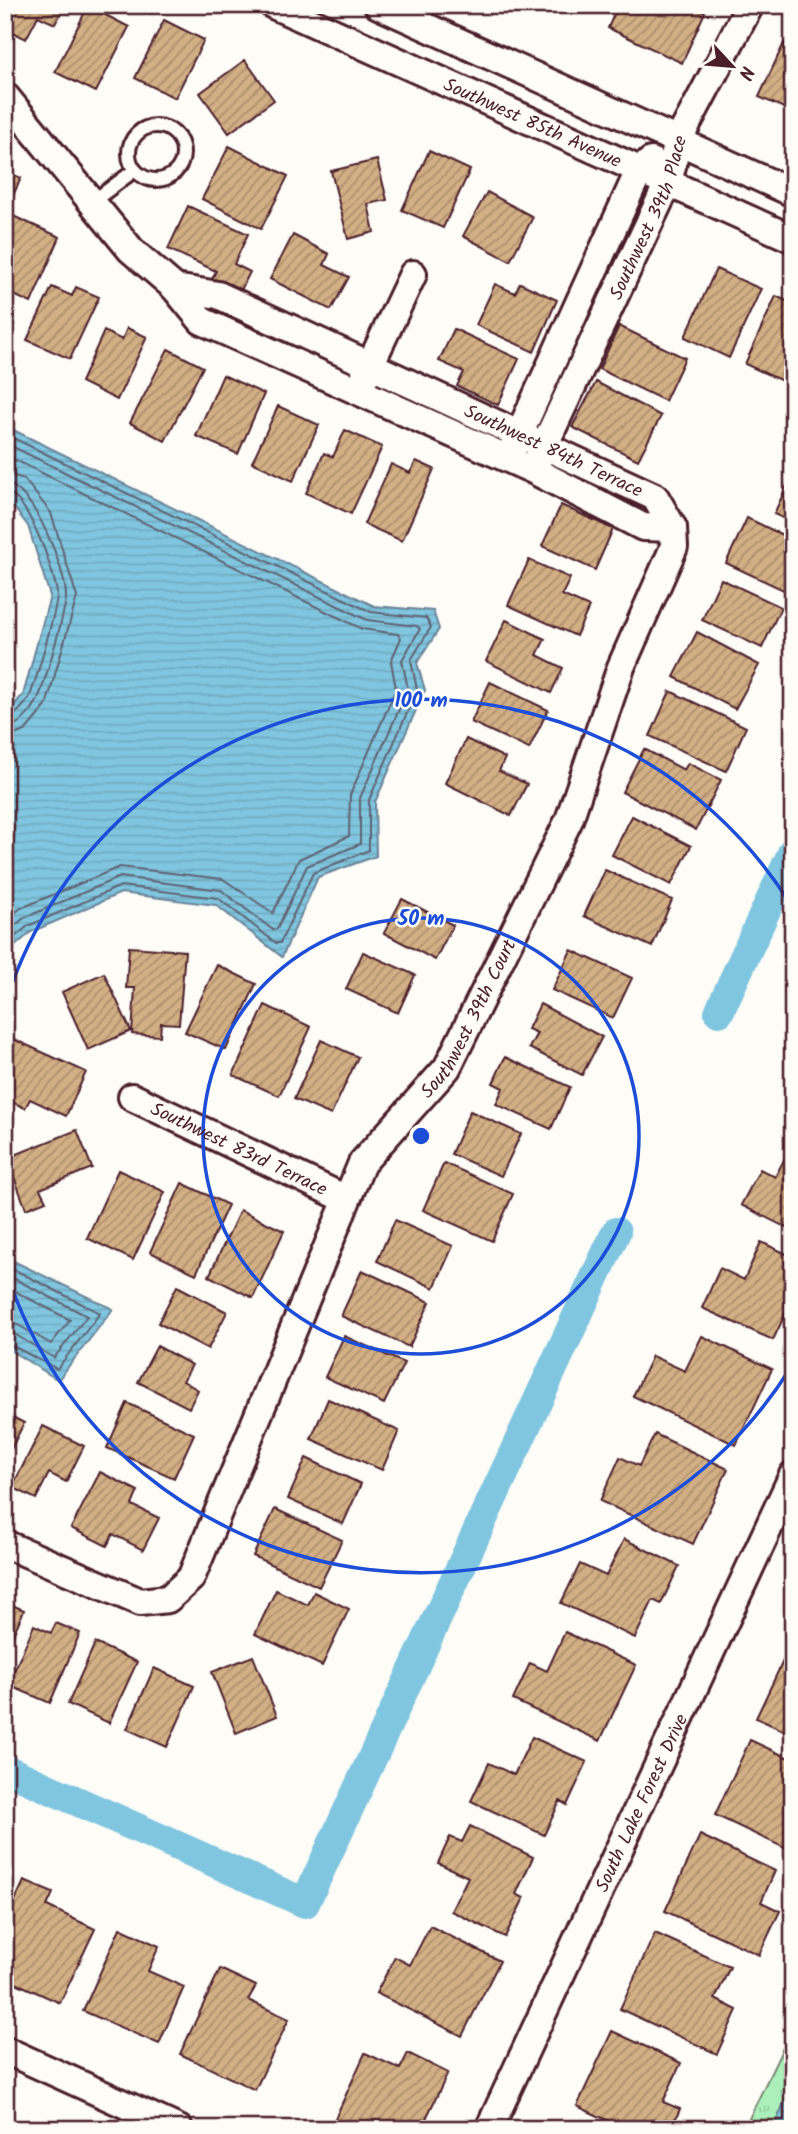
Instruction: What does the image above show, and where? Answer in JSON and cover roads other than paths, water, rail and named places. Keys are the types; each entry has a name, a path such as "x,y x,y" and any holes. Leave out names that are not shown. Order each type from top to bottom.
{"street":[{"name":"Southwest 85th Avenue","path":"272,5 793,239"},
{"path":"378,5 793,193"},
{"path":"678,142 750,5"},
{"name":"Southwest 84th Terrace","path":"5,96 131,250 175,288 202,321 533,470 643,527 673,528"},
{"name":"Southwest 39th Place","path":"508,459 639,171 678,142"},
{"name":"Southwest 39th Place","path":"533,470 668,183 678,142"},
{"path":"358,390 414,274"},
{"name":"Southwest 84th Terrace","path":"175,288 218,295 655,496 673,528"},
{"name":"Southwest 39th Court","path":"5,1544 141,1602 168,1599 191,1578 362,1163 447,1068 563,832 621,667 674,547 673,528"},
{"name":"Southwest 83rd Terrace","path":"132,1097 346,1199"},
{"name":"South Lake Forest Drive","path":"489,2129 793,1475"},
{"path":"5,2050 179,2129"}],"lane":[{"path":"156,126 178,138 183,155 175,172 168,177 150,180 135,170 129,154 140,132 156,126"},
{"path":"92,202 135,170"}],"water":[{"path":"5,426 374,606 433,611 439,629 417,663 425,690 375,802 376,856 318,877 282,957 216,905 121,893 31,932 5,955 5,715 23,695 50,596 28,526 5,496"},
{"path":"5,1257 113,1309 58,1380 5,1347"},
{"path":"793,2082 793,2129 773,2129"}],"waterway":[{"path":"719,1012 793,851"},
{"path":"5,1769 305,1903 616,1232"}]}
